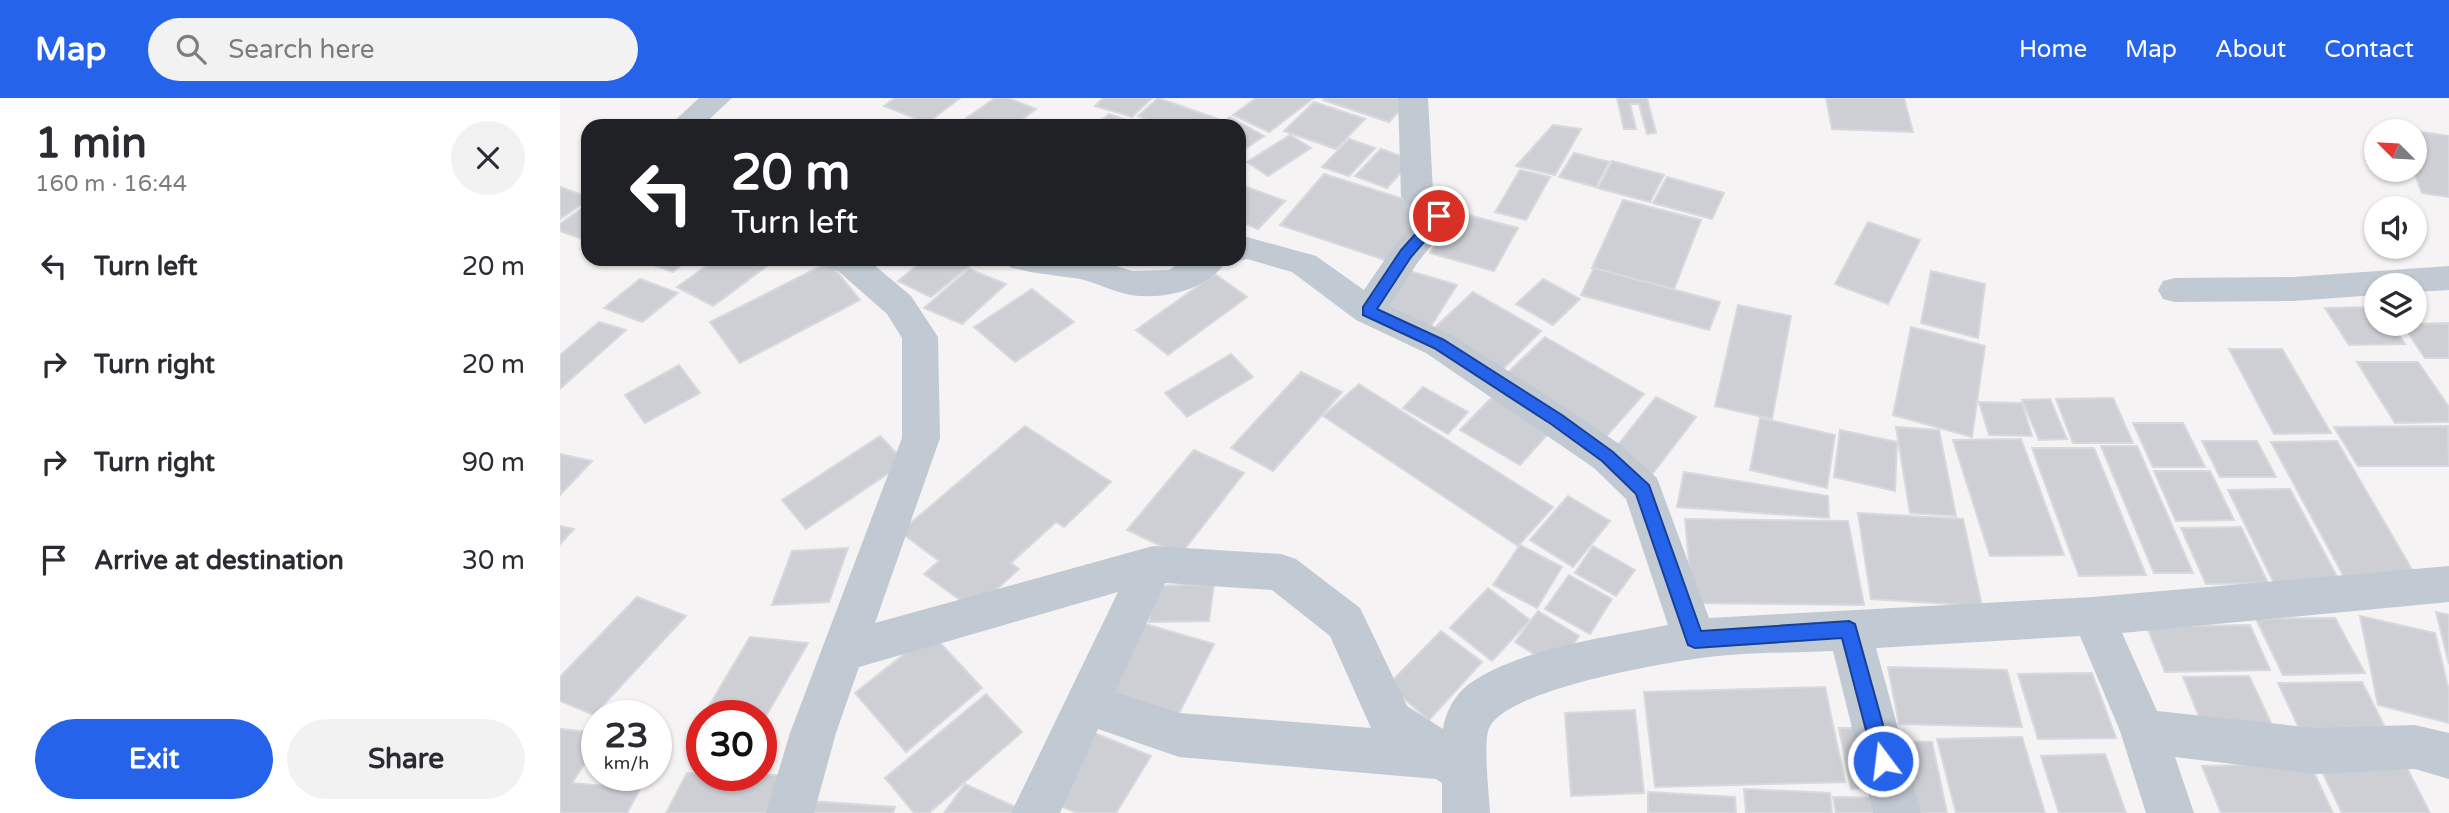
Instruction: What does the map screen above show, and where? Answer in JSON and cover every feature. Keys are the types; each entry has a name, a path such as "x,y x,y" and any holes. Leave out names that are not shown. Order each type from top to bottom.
{"street":[{"path":"692,119 717,98"},
{"path":"1368,311 1406,254 1439,216 1437,209 1417,197 1413,98"},
{"path":"1246,248 1304,264 1368,311 1439,344 1608,457 1643,490 1695,639"},
{"path":"790,813 813,733 920,438 920,337 899,305 861,266"},
{"path":"1070,266 1132,283 1176,282 1200,266"},
{"path":"2175,290 2293,289 2449,278"},
{"path":"843,652 1153,564 1281,572 1345,622 1391,721 1459,781"},
{"path":"1035,813 1153,564"},
{"path":"1459,781 1467,721 1483,700 1516,682 1573,664 1695,639 2093,616 2449,584"},
{"path":"2093,616 2143,731 2170,813"},
{"path":"1849,629 1897,813"},
{"path":"1087,704 1178,736 1459,781"},
{"path":"2143,731 2315,751 2415,747 2449,756"}],"building":[{"path":"895,98 960,98 932,119 917,119 884,106"},
{"path":"995,98 1008,98 1036,109 1022,119 965,119"},
{"path":"1103,98 1152,98 1132,117 1095,106"},
{"path":"1158,98 1218,119 1146,119 1138,116"},
{"path":"1256,98 1314,98 1269,132 1233,115"},
{"path":"1399,98 1408,101 1389,122 1323,100"},
{"path":"1617,98 1647,98 1656,133 1647,134 1639,104 1630,104 1636,129 1624,129"},
{"path":"1826,98 1904,98 1913,132 1832,129"},
{"path":"1314,102 1365,119 1336,149 1284,131"},
{"path":"1109,114 1124,119 1103,119"},
{"path":"1553,125 1581,129 1555,175 1516,166"},
{"path":"1246,126 1264,136 1246,148"},
{"path":"2427,133 2449,136 2449,197 2422,193 2418,182 2427,182"},
{"path":"1290,135 1311,148 1268,176 1247,162"},
{"path":"1349,139 1375,148 1349,176 1322,167"},
{"path":"1381,149 1412,160 1387,188 1355,176"},
{"path":"1574,153 1609,162 1596,187 1559,177"},
{"path":"1612,161 1664,175 1650,202 1598,188"},
{"path":"1520,170 1550,177 1526,220 1495,212"},
{"path":"1324,174 1432,208 1391,262 1280,225"},
{"path":"1667,177 1724,193 1712,219 1653,203"},
{"path":"560,187 581,194 581,205 560,219"},
{"path":"1246,187 1285,201 1258,229 1246,224"},
{"path":"1623,200 1701,220 1674,289 1592,268"},
{"path":"581,209 581,238 560,231 560,224"},
{"path":"1456,212 1518,228 1494,271 1430,253"},
{"path":"1868,222 1920,240 1888,304 1835,284"},
{"path":"656,266 680,266 673,272"},
{"path":"706,266 767,266 713,306 677,287"},
{"path":"821,266 832,266 860,300 740,363 710,322"},
{"path":"916,266 970,266 931,297 898,281"},
{"path":"1594,268 1720,302 1709,330 1581,295"},
{"path":"969,269 1006,284 962,324 924,308"},
{"path":"1403,269 1457,285 1431,326 1376,309"},
{"path":"1931,271 1985,284 1978,338 1921,323"},
{"path":"1215,274 1247,297 1168,355 1136,330"},
{"path":"640,279 678,293 642,322 604,308"},
{"path":"1543,279 1580,299 1553,325 1516,304"},
{"path":"1032,289 1074,322 1015,362 974,327"},
{"path":"1473,292 1541,331 1500,372 1431,331"},
{"path":"1738,305 1791,316 1772,419 1715,406"},
{"path":"2364,307 2364,336 2399,336 2405,344 2349,345 2325,308"},
{"path":"599,322 626,330 560,389 560,355"},
{"path":"2427,323 2449,323 2449,358 2425,358 2410,336 2427,336"},
{"path":"1911,327 1985,346 1972,437 1893,415"},
{"path":"1545,337 1644,394 1603,440 1501,379"},
{"path":"2229,349 2282,349 2331,433 2274,434"},
{"path":"1231,354 1253,377 1187,417 1165,393"},
{"path":"2357,362 2418,362 2449,407 2449,422 2395,423"},
{"path":"679,365 700,393 645,423 625,395"},
{"path":"1301,372 1342,392 1273,471 1231,448"},
{"path":"1359,384 1553,507 1518,546 1323,416"},
{"path":"1423,387 1468,412 1448,434 1403,408"},
{"path":"1497,392 1555,426 1520,465 1460,430"},
{"path":"1656,397 1696,417 1650,477 1610,455"},
{"path":"2113,398 2133,443 2073,443 2056,399"},
{"path":"2050,399 2067,439 2039,440 2022,400"},
{"path":"1979,402 2022,403 2032,436 1989,435"},
{"path":"1760,418 1835,435 1827,488 1750,470"},
{"path":"2133,423 2183,423 2205,467 2153,467"},
{"path":"1025,426 1111,482 1064,527 1056,522 1011,563 1019,569 974,610 924,574 939,561 900,532"},
{"path":"2448,426 2449,466 2358,466 2334,427"},
{"path":"1896,427 1939,430 1956,516 1910,513"},
{"path":"1840,430 1897,442 1895,491 1834,477"},
{"path":"880,436 905,462 806,529 782,500"},
{"path":"2021,439 2064,555 1990,556 1953,440"},
{"path":"2202,441 2257,441 2276,477 2220,477"},
{"path":"2337,441 2421,585 2349,586 2271,442"},
{"path":"2101,446 2137,446 2193,573 2154,573"},
{"path":"2032,448 2094,448 2146,575 2079,576"},
{"path":"1194,450 1244,473 1180,555 1127,530"},
{"path":"560,454 592,461 560,495"},
{"path":"2154,471 2210,471 2234,520 2176,521"},
{"path":"1684,472 1828,496 1829,518 1677,507"},
{"path":"2290,489 2340,582 2274,583 2228,490"},
{"path":"1568,496 1610,521 1573,567 1530,540"},
{"path":"1858,513 1963,519 1982,606 1871,599"},
{"path":"1685,519 1848,521 1864,605 1693,603"},
{"path":"560,526 574,529 560,544"},
{"path":"2241,527 2268,583 2206,584 2181,528"},
{"path":"1520,545 1562,567 1537,608 1493,585"},
{"path":"1593,546 1635,570 1616,596 1575,573"},
{"path":"848,548 829,602 772,605 792,551"},
{"path":"1569,575 1612,599 1590,634 1545,609"},
{"path":"1214,584 1209,621 1149,622 1156,586"},
{"path":"1488,588 1530,620 1492,661 1450,628"},
{"path":"637,597 686,616 608,700 581,700 581,710 560,701 560,677"},
{"path":"1538,611 1579,636 1556,668 1515,642"},
{"path":"2436,612 2449,615 2449,664"},
{"path":"2360,616 2435,633 2449,691 2449,723 2378,705"},
{"path":"2335,618 2365,673 2283,675 2256,619"},
{"path":"1142,623 1214,644 1174,723 1100,699"},
{"path":"2250,625 2270,670 2165,672 2147,627"},
{"path":"1441,631 1482,662 1429,720 1388,685"},
{"path":"931,633 982,688 906,752 855,693"},
{"path":"750,637 808,643 775,700 713,700"},
{"path":"1888,667 2007,670 2022,727 1899,724"},
{"path":"2092,673 2116,738 2038,739 2018,674"},
{"path":"2249,676 2272,725 2203,726 2183,677"},
{"path":"2362,682 2391,739 2305,741 2278,683"},
{"path":"1825,687 1845,782 1655,787 1644,692"},
{"path":"986,694 1022,732 929,813 914,813 885,778"},
{"path":"1635,710 1644,793 1571,796 1565,713"},
{"path":"1839,728 1874,728 1888,788 1851,789"},
{"path":"560,729 581,731 581,769 572,783 581,784 581,791 639,791 627,813 560,813"},
{"path":"1092,732 1151,756 1116,813 1077,813 1048,801"},
{"path":"2022,737 2045,813 1956,813 1937,739"},
{"path":"1888,741 1932,742 1947,813 1902,813"},
{"path":"2105,754 2126,813 2059,813 2041,756"},
{"path":"2402,758 2430,813 2342,813 2316,759"},
{"path":"2310,764 2333,813 2221,813 2202,766"},
{"path":"686,775 686,791 776,791 767,813 666,813"},
{"path":"777,775 783,775 777,789"},
{"path":"965,784 1018,808 1015,813 944,813"},
{"path":"1744,789 1830,793 1832,813 1746,813"},
{"path":"1648,792 1735,797 1736,813 1648,813"},
{"path":"1833,797 1886,798 1889,813 1836,813"},
{"path":"810,801 895,807 893,813 805,813"}],"route":[{"path":"1439,216 1406,254 1368,311 1439,344 1556,420 1608,457 1643,490 1695,639 1849,629 1883,761"}]}
